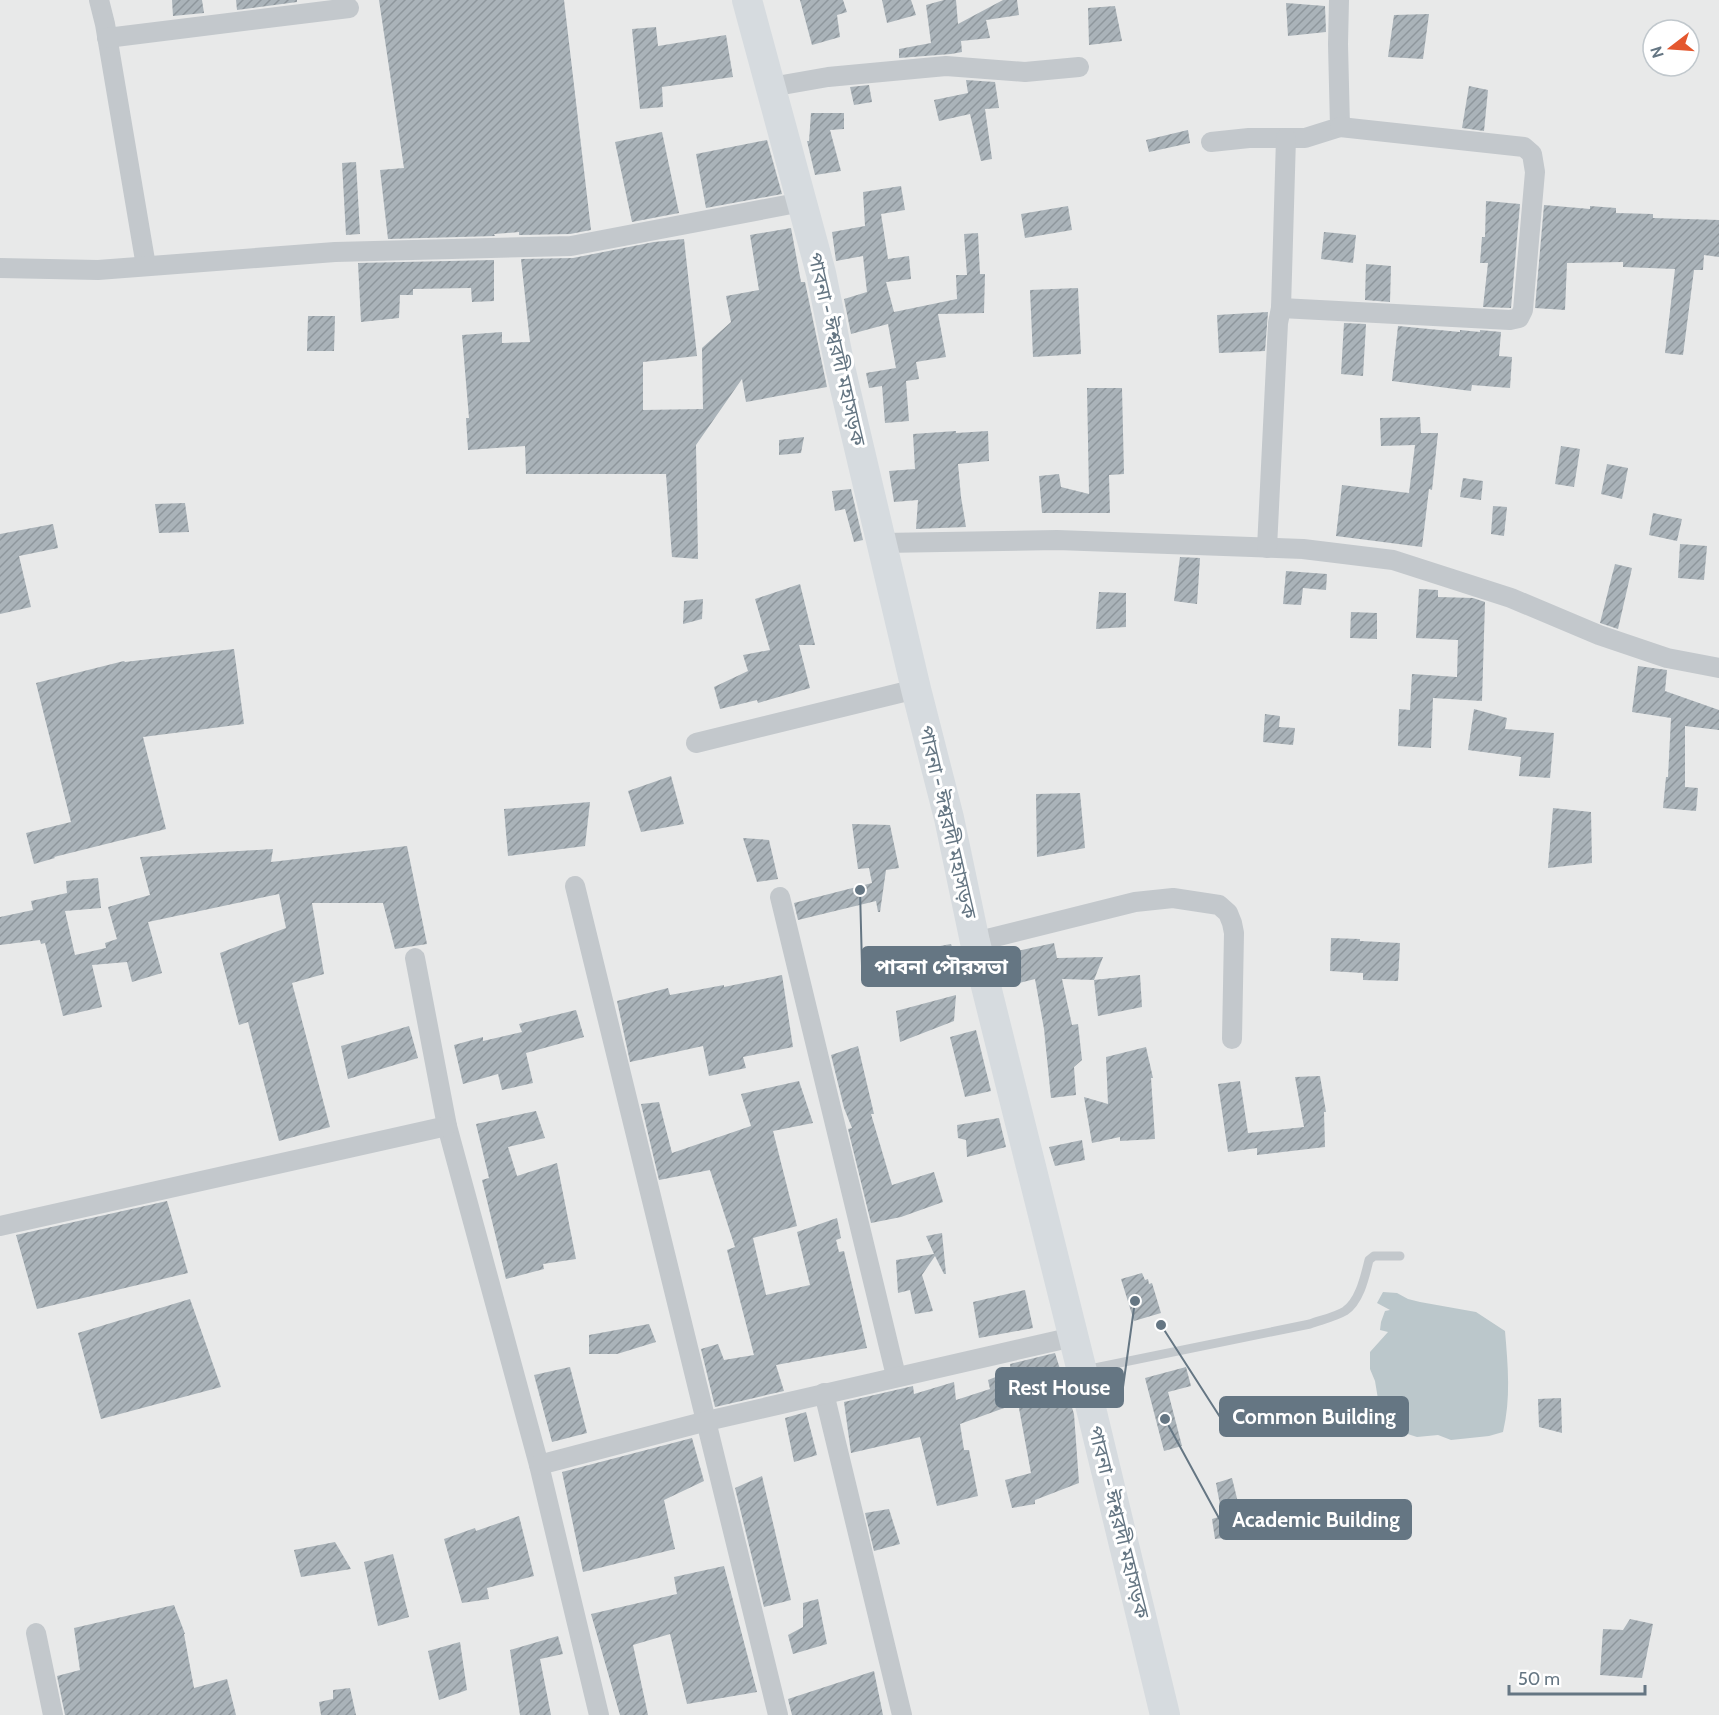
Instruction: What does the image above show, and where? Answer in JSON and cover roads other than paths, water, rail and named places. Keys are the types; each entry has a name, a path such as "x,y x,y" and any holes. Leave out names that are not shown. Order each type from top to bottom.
{"main road":[{"name":"পাবনা - ঈশ্বরদী মহাসড়ক","path":"747,0 821,273 834,339 916,689 949,818 975,942 1165,1715"}],"street":[{"path":"99,0 146,266"},
{"path":"1339,0 1340,127"},
{"path":"107,38 349,8"},
{"path":"771,87 828,77 946,66 1025,72 1079,67"},
{"path":"1211,142 1249,138 1305,138 1340,127 1524,147 1532,154 1535,172 1523,310 1519,318 1510,320 1281,308"},
{"path":"1267,548 1278,324 1281,308 1286,138"},
{"path":"0,268 98,270 335,252 571,246 802,201"},
{"path":"882,543 1057,540 1303,549 1393,560 1511,598 1599,635 1667,658 1719,668"},
{"path":"696,743 916,689"},
{"path":"575,886 778,1715"},
{"path":"780,897 896,1376"},
{"path":"975,942 1135,902 1173,898 1219,905 1228,912 1234,933 1232,1039"},
{"path":"414,958 447,1126 538,1465 599,1715"},
{"path":"0,1226 447,1126"},
{"path":"538,1465 707,1420 1073,1337"},
{"path":"824,1393 902,1715"},
{"path":"36,1633 53,1715"}],"lane":[{"path":"1082,1371 1310,1324 1329,1318 1347,1310 1358,1295 1370,1260 1374,1256 1400,1256"}],"place":[{"name":"পাবনা পৌরসভা","path":"860,890"},
{"name":"Rest House","path":"1135,1301"},
{"name":"Common Building","path":"1161,1325"},
{"name":"Academic Building","path":"1165,1419"}]}
